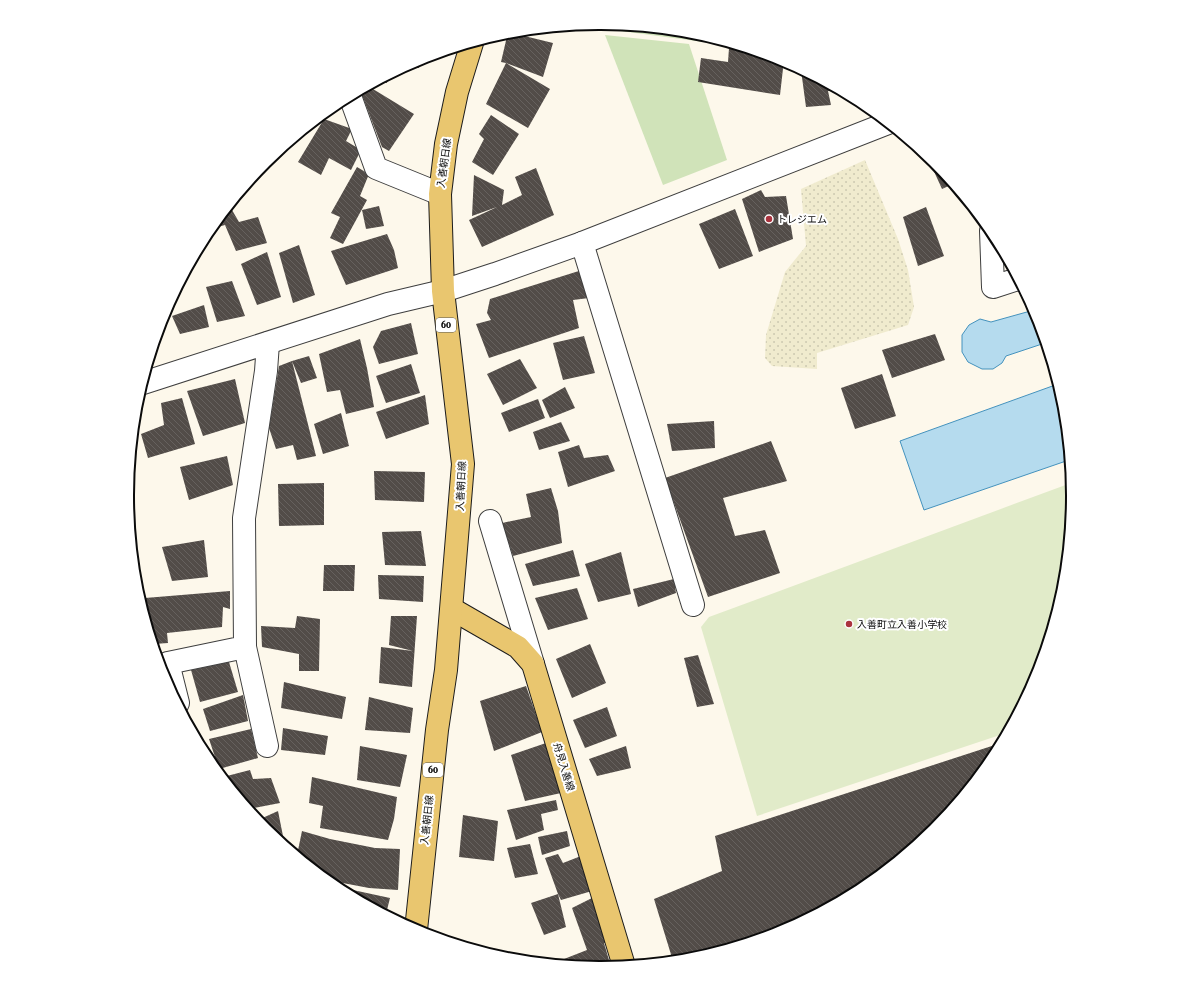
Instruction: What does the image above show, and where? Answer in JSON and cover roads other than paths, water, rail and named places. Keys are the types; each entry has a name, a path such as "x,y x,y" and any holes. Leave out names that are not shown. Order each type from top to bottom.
{"main road":[{"name":"入善朝日線","path":"417,924 437,730 446,670 463,464 443,291 440,194 446,144 458,92 470,49"},
{"name":"舟見入善線","path":"452,610 518,647 533,664 622,960"}],"street":[{"path":"352,101 376,168 440,194"},
{"path":"149,381 388,304 443,291 495,274 582,243 879,123"},
{"path":"582,243 693,605"},
{"path":"991,244 993,287 1012,281"},
{"path":"267,746 244,647 244,518 266,371 268,343"},
{"path":"490,521 533,664"},
{"path":"172,677 168,663 244,647"}],"water":[{"path":"1028,312 1040,345 1006,356 1002,363 993,369 982,369 968,362 962,352 962,335 969,325 980,319 991,322"},
{"path":"1053,386 1062,435 1065,462 924,510 900,441"}],"place":[{"name":"トレジエム","path":"769,219"},
{"name":"入善町立入善小学校","path":"849,624"}]}
